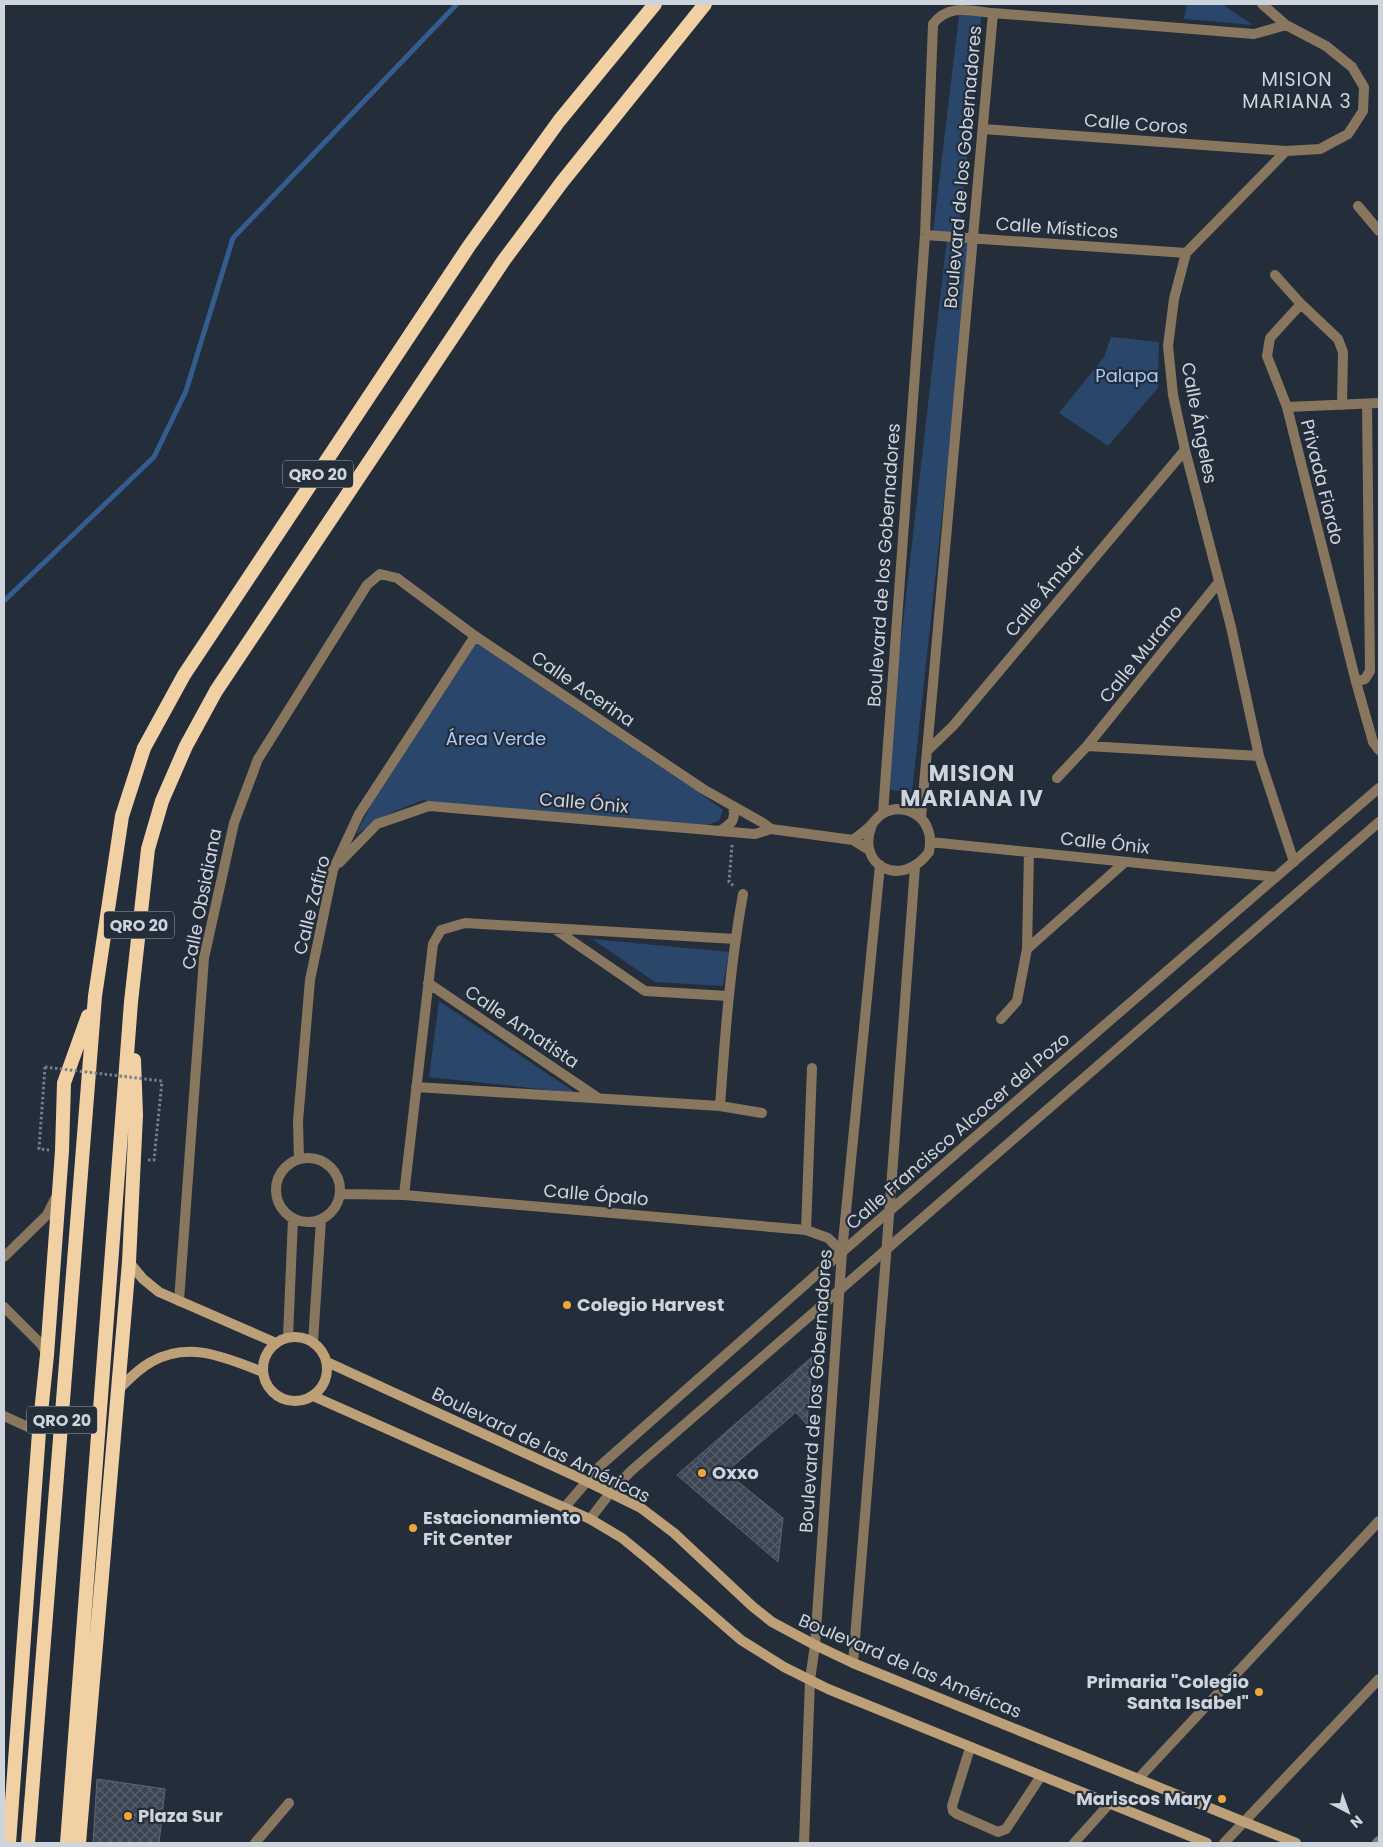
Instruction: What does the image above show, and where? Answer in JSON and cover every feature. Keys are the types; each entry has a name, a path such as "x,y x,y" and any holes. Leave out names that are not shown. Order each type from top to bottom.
{"highway":[{"name":"QRO 20","path":"28,1843 95,996 122,816 144,748 184,675 469,246 559,121 654,4"},
{"name":"QRO 20","path":"67,1843 131,1002 148,849 165,793 186,746 216,691 504,260 562,182 705,4"},
{"path":"8,1843 39,1432 47,1355 62,1151 64,1083 95,996"},
{"path":"79,1843 129,1262 136,1115 131,1002"}],"main road":[{"path":"129,1262 143,1279 159,1292 276,1343"},
{"path":"288,1337 305,1338 313,1342 324,1354 327,1362 325,1381 320,1390 313,1396 302,1400 291,1401 281,1398 272,1391 266,1382 263,1372 266,1356 276,1343 288,1337"},
{"path":"118,1390 150,1362 182,1352 199,1351 216,1354 263,1372"},
{"name":"Boulevard de las Américas","path":"327,1362 641,1508 674,1533 744,1600 772,1622 814,1645 853,1663 1296,1843"},
{"path":"313,1396 590,1519 622,1538 741,1640 784,1667 894,1718 1207,1843"}],"street":[{"path":"1186,253 1286,151 1320,149 1348,134 1363,111 1364,87 1352,67 1326,46 1286,25 1262,4"},
{"name":"Boulevard de los Gobernadores","path":"883,813 925,235 934,24 940,15 951,10 993,13 921,818"},
{"path":"993,13 1254,34 1286,25"},
{"name":"Calle Coros","path":"983,129 1286,151"},
{"path":"1358,206 1379,231"},
{"name":"Calle Místicos","path":"925,235 1186,253"},
{"name":"Calle Ángeles","path":"1186,253 1174,300 1168,346 1173,396 1219,582 1259,756 1294,862"},
{"path":"1275,275 1301,304 1338,339 1343,352 1342,405"},
{"name":"Privada Fiordo","path":"1301,304 1270,338 1267,356 1287,407 1356,682 1373,742 1379,750"},
{"path":"1287,407 1379,403"},
{"name":"Privada Fiordo","path":"1356,682 1365,678 1370,671 1367,404"},
{"name":"Calle Ámbar","path":"927,751 953,726 1185,450"},
{"name":"Calle Acerina","path":"380,574 397,578 475,636 703,789 771,829"},
{"name":"Calle Obsidiana","path":"179,1301 204,958 234,823 258,759 368,585 380,574"},
{"name":"Calle Murano","path":"1057,778 1087,746 1219,582"},
{"name":"Calle Zafiro","path":"299,1159 298,1122 310,980 333,870 359,814 475,636"},
{"path":"1087,746 1259,756"},
{"name":"Calle Francisco Alcocer del Pozo","path":"565,1507 586,1481 607,1460 842,1252 1379,788"},
{"name":"Calle Ónix","path":"333,870 376,824 429,806 755,834 771,829 853,840 869,850"},
{"path":"720,831 731,824 735,816 733,806"},
{"path":"853,840 872,825 883,813 903,809 913,812 926,825 930,842 929,852 915,867 906,870 897,871 880,866 869,850 869,832 872,825"},
{"path":"590,1519 610,1493 631,1471 1379,822"},
{"name":"Calle Ónix","path":"930,842 1276,877"},
{"path":"1001,1019 1017,1000 1027,949 1029,852"},
{"path":"1027,949 1125,862"},
{"name":"Boulevard de los Gobernadores","path":"804,1843 810,1680 842,1252 880,866"},
{"path":"853,1663 915,867"},
{"path":"720,1106 728,996 743,894"},
{"path":"404,1194 433,944 442,930 465,923 735,939"},
{"path":"555,929 645,992 728,996"},
{"name":"Calle Amatista","path":"428,983 599,1098"},
{"path":"806,1230 812,1068"},
{"name":"Calle Amatista","path":"416,1087 720,1106 762,1112"},
{"path":"310,1158 320,1160 329,1165 336,1173 340,1183 340,1194 337,1204 321,1220 302,1222 284,1212 278,1202 276,1192 277,1181 289,1163 299,1159 310,1158"},
{"path":"4,1257 52,1209 59,1187"},
{"name":"Calle Ópalo","path":"340,1194 404,1194 806,1230 828,1238 842,1252"},
{"path":"288,1337 293,1218"},
{"path":"313,1342 321,1220"},
{"path":"4,1307 41,1344 47,1355"},
{"path":"4,1416 39,1432"},
{"path":"1138,1779 1379,1521"},
{"path":"1224,1843 1379,1679"},
{"path":"970,1748 952,1806 953,1810 957,1814 998,1832 1006,1829 1041,1776"},
{"path":"255,1843 289,1803"},
{"path":"1074,1843 1110,1804"}],"path":[{"path":"734,832 729,882 743,894"},
{"path":"62,1151 39,1149 45,1067 162,1081 154,1160 135,1160"}],"green space":[{"path":"1187,4 1222,4 1253,25 1184,19"},
{"path":"960,7 982,11 959,233 933,232"},
{"path":"947,238 972,240 912,793 884,789"},
{"name":"Palapa","path":"1111,337 1159,342 1158,388 1108,446 1059,413 1104,357"},
{"name":"Área Verde","path":"475,639 723,810 719,821 707,825 660,822 450,807 423,800 393,812 356,834 374,799"},
{"path":"592,939 729,952 723,986 655,982"},
{"path":"439,1001 576,1093 429,1077"}],"building":[{"path":"812,1357 807,1425 796,1412 726,1472 783,1518 778,1562 677,1475"},
{"name":"Plaza Sur","path":"97,1779 165,1789 159,1843 93,1843"}],"waterway":[{"path":"4,601 154,457 186,391 233,238 457,4"}],"place":[{"name":"Colegio Harvest","path":"567,1305"},
{"name":"Oxxo","path":"702,1473"},
{"name":"Estacionamiento Fit Center","path":"413,1528"},
{"name":"Primaria \"Colegio Santa Isabel\"","path":"1259,1692"},
{"name":"Mariscos Mary","path":"1222,1799"},
{"name":"Plaza Sur","path":"128,1816"}],"district":[{"name":"MISION MARIANA 3","path":"1297,90"},
{"name":"MISION MARIANA IV","path":"972,786"}]}
